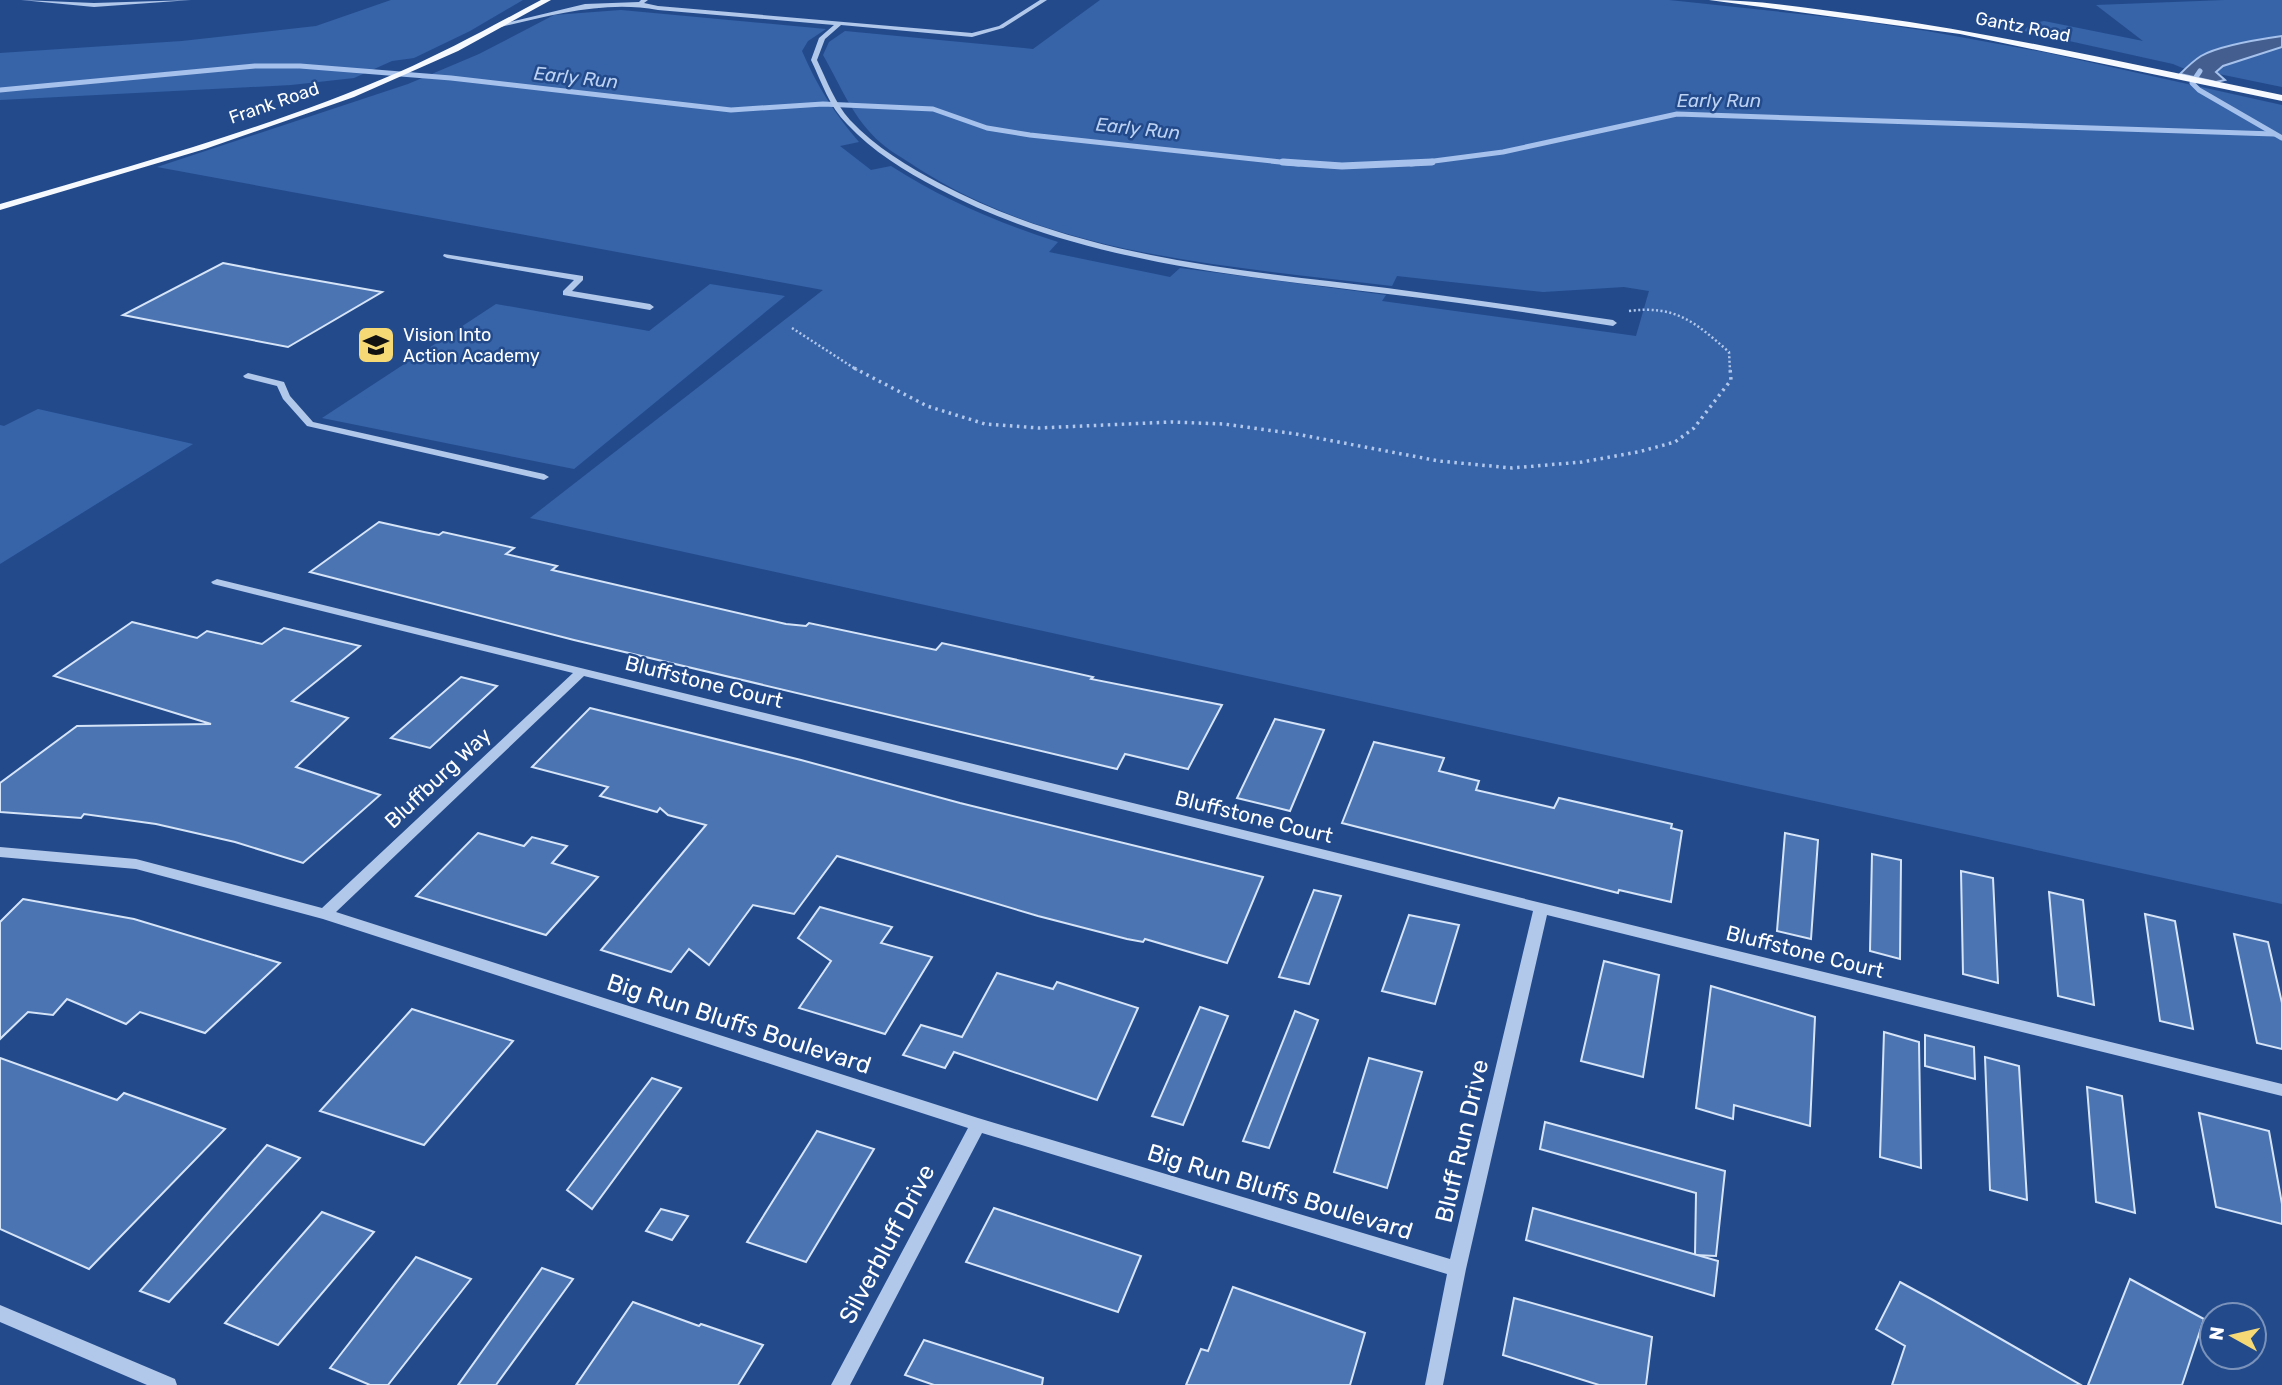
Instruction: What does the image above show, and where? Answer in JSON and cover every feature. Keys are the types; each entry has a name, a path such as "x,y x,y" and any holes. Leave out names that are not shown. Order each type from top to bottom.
{"main road":[{"name":"Frank Road","path":"0,207 221,139 372,86 417,67 547,0"},
{"name":"Gantz Road","path":"1713,0 1753,2 1960,31 2282,98"}],"street":[{"path":"24,0 123,4 188,0"},
{"path":"52,3 61,0"},
{"path":"594,0 602,4"},
{"path":"501,25 560,10 643,2 658,8 950,35 991,33 1044,0"},
{"path":"840,23 822,38 814,60 840,111 868,139 901,164 955,197 1003,218 1065,239 1182,264 1614,323"},
{"path":"447,256 580,278 566,293 650,307"},
{"path":"248,376 281,384 286,397 310,424 544,477"},
{"name":"Bluffstone Court","path":"217,583 2282,1090"},
{"name":"Bluffburg Way","path":"326,914 580,673"},
{"name":"Big Run Bluffs Boulevard","path":"0,852 136,864 326,914 978,1125 1457,1269"},
{"name":"Bluff Run Drive","path":"1434,1385 1457,1269 1541,909"},
{"name":"Silverbluff Drive","path":"840,1385 978,1125"},
{"path":"0,1313 168,1385"}],"path":[{"path":"792,328 875,382 928,406 978,422 1011,428 1151,422 1221,423 1267,429 1452,464 1515,468 1583,463 1644,451 1686,435 1731,380 1729,352 1691,319 1655,306 1587,319"}],"shaded area":[{"path":"391,0 523,0 470,31 414,58 392,61 354,78 291,85 0,100 0,53 182,41 316,26"},
{"path":"1100,0 1669,0 1847,19 1927,31 2048,53 2282,105 2282,904 530,518 823,290 157,167 408,84 479,54 554,15 621,10 826,29 808,41 802,51 827,99 859,142 840,146 871,170 891,166 972,210 1058,242 1049,252 1170,277 1180,268 1386,295 1382,301 1636,336 1649,291 1624,287 1543,292 1397,276 1392,286 1270,272 1146,253 1027,221 970,197 885,146 871,134 855,113 823,55 829,42 845,31 1033,49"},
{"path":"2282,0 2282,87 2185,69 2173,64 2024,31 2030,24 2044,21 2143,41 2096,5"},
{"path":"2282,36 2282,47 2223,66 2216,72 2225,80 2216,82 2180,74 2208,52"},
{"path":"710,284 785,296 574,469 322,418 496,304 649,331"},
{"path":"38,409 193,444 0,564 0,425 4,426"}],"building":[{"path":"223,263 382,292 288,347 123,315"},
{"path":"379,522 439,535 443,532 514,548 506,554 557,566 552,570 786,624 806,626 809,623 936,650 942,643 1093,677 1091,679 1222,705 1188,769 1125,754 1117,769 574,640 310,572"},
{"path":"132,622 197,638 207,631 262,644 284,628 360,646 292,701 348,718 296,767 380,795 303,863 235,842 156,824 84,814 81,818 0,812 0,783 77,726 211,724 54,676"},
{"path":"461,677 497,686 430,748 391,738"},
{"path":"590,708 1263,877 1227,963 1145,939 1143,942 1127,939 1038,916 837,856 794,914 753,905 709,965 689,949 671,972 601,950 706,825 668,815 660,808 657,812 600,796 608,787 532,767"},
{"path":"1275,719 1324,730 1290,811 1237,798"},
{"path":"1374,742 1444,758 1439,771 1479,781 1476,790 1554,808 1559,798 1672,824 1671,828 1682,831 1671,902 1619,890 1618,893 1342,823"},
{"path":"478,833 524,846 532,837 567,846 552,863 598,877 546,935 416,896"},
{"path":"1785,833 1818,840 1811,939 1777,931"},
{"path":"1872,854 1901,860 1900,959 1870,951"},
{"path":"1961,871 1993,878 1998,983 1963,974"},
{"path":"1314,890 1341,896 1309,984 1279,977"},
{"path":"2049,892 2083,900 2094,1005 2058,996"},
{"path":"23,899 134,919 280,963 205,1033 140,1012 126,1024 67,999 53,1015 28,1012 0,1039 0,922"},
{"path":"820,907 892,927 881,943 932,957 885,1034 799,1008 831,961 798,938"},
{"path":"2145,914 2175,921 2193,1029 2160,1021"},
{"path":"1409,915 1459,925 1435,1004 1382,991"},
{"path":"2234,934 2268,942 2282,1003 2282,1049 2257,1043"},
{"path":"1604,961 1659,975 1643,1077 1581,1061"},
{"path":"997,973 1053,989 1057,982 1138,1008 1097,1100 954,1052 945,1068 903,1055 921,1025 962,1037"},
{"path":"1711,986 1815,1017 1810,1126 1734,1105 1733,1119 1696,1108"},
{"path":"1200,1007 1228,1016 1183,1125 1152,1116"},
{"path":"412,1009 513,1041 424,1145 320,1111"},
{"path":"1295,1011 1318,1020 1269,1148 1243,1141"},
{"path":"1884,1032 1919,1042 1921,1168 1880,1157"},
{"path":"1925,1035 1974,1047 1975,1079 1925,1066"},
{"path":"1985,1057 2019,1066 2027,1200 1990,1190"},
{"path":"0,1058 117,1100 124,1093 225,1129 89,1269 0,1229"},
{"path":"1369,1058 1422,1072 1387,1188 1334,1172"},
{"path":"652,1078 681,1088 592,1209 567,1190"},
{"path":"2087,1087 2122,1096 2135,1213 2096,1202"},
{"path":"2199,1113 2269,1131 2282,1204 2282,1224 2216,1207"},
{"path":"1545,1122 1725,1171 1716,1256 1695,1255 1696,1193 1540,1149"},
{"path":"817,1131 874,1149 806,1262 747,1242"},
{"path":"267,1145 300,1158 169,1302 140,1291"},
{"path":"994,1208 1141,1256 1118,1312 966,1262"},
{"path":"1533,1208 1718,1261 1714,1296 1526,1240"},
{"path":"661,1209 688,1216 672,1240 646,1231"},
{"path":"322,1212 374,1232 278,1345 225,1323"},
{"path":"416,1257 471,1279 388,1385 370,1385 330,1368"},
{"path":"542,1268 573,1279 496,1385 458,1385"},
{"path":"2130,1279 2198,1316 2198,1337 2182,1385 2088,1385"},
{"path":"1900,1282 2081,1385 1892,1385 1905,1346 1876,1329"},
{"path":"1233,1287 1365,1333 1350,1385 1186,1385 1201,1349 1208,1351"},
{"path":"1514,1298 1652,1337 1646,1385 1599,1385 1503,1355"},
{"path":"633,1302 763,1345 738,1385 576,1385"},
{"path":"924,1340 1043,1378 1042,1385 934,1385 905,1375"}],"waterway":[{"name":"Early Run","path":"0,90 255,66 300,66 451,78 731,110 823,104 933,109 987,128 1030,135 1299,164"},
{"path":"2200,71 2192,83 2199,90 2282,138"},
{"name":"Early Run","path":"1423,162 1503,152 1677,114 2274,134"},
{"name":"Early Run","path":"1283,162 1342,166 1423,162"},
{"name":"Early Run","path":"1411,164 1423,162"},
{"name":"Early Run","path":"1423,162 1432,162"}],"place":[{"name":"Vision Into Action Academy","path":"376,345"}]}
